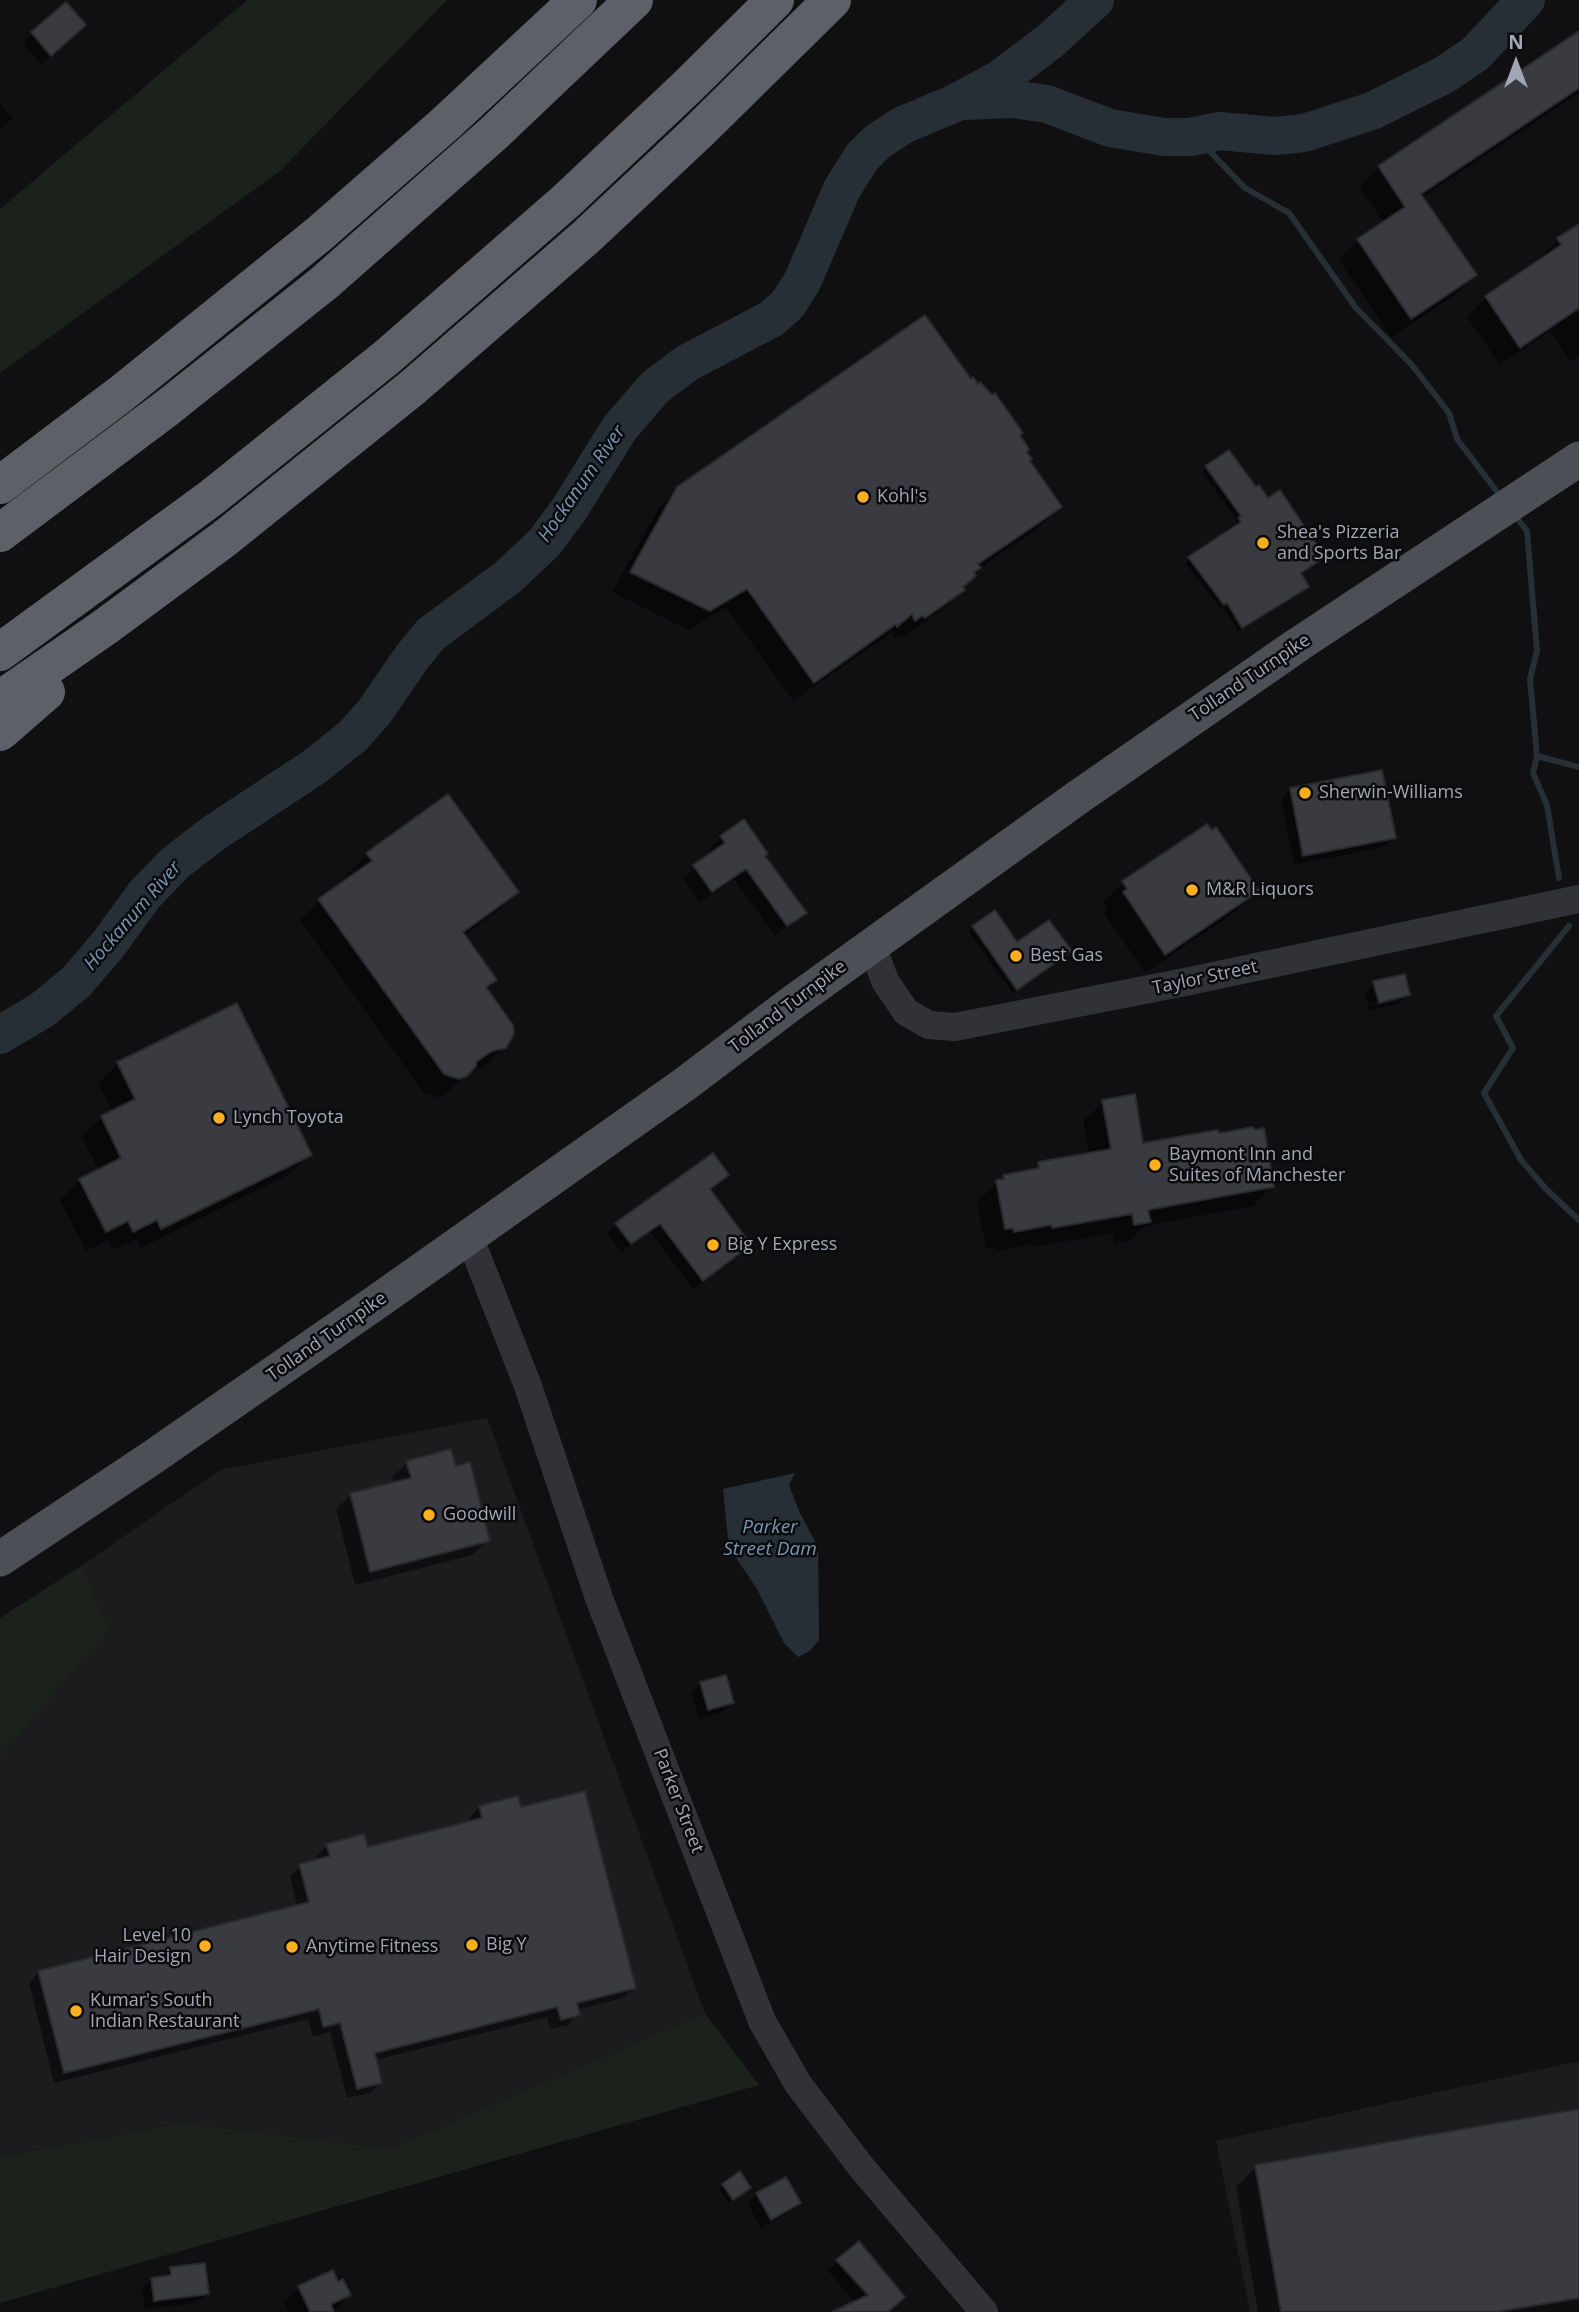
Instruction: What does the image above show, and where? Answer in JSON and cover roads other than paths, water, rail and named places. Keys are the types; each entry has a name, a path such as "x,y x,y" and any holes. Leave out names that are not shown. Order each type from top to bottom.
{"highway":[{"path":"0,485 174,352 309,242 445,124 578,0"},
{"path":"0,533 167,408 324,283 494,133 635,0"},
{"path":"0,652 211,498 387,357 566,201 775,0"},
{"path":"0,700 224,539 375,419 534,284 698,132 832,0"},
{"path":"0,732 224,539"}],"main road":[{"name":"Tolland Turnpike","path":"0,1559 172,1445 685,1084 1077,798 1258,672 1579,459"}],"street":[{"name":"Taylor Street","path":"872,945 885,981 906,1012 929,1025 955,1027 1197,980 1579,899"},
{"name":"Parker Street","path":"469,1236 528,1385 600,1598 762,2021 798,2084 854,2158 984,2312"}],"water":[{"name":"Parker Street Dam","path":"795,1473 789,1485 818,1547 819,1640 810,1651 798,1657 784,1643 757,1589 732,1552 723,1489"}],"waterway":[{"name":"Hockanum River","path":"0,1035 42,1010 76,982 107,946 145,894 175,863 214,833 314,767 353,736 375,711 431,634 508,577 545,542 570,508 619,429 655,387 687,363 771,319 788,304 802,282 842,189 862,157 877,142 903,125 953,104 1000,79 1050,41 1095,0"},
{"path":"965,101 1012,99 1047,104 1110,128 1164,137 1190,137 1220,131 1274,136 1304,133 1372,111 1444,75 1475,54 1526,0"},
{"path":"1195,136 1245,188 1289,213 1356,308 1412,365 1449,413 1457,439 1501,497"},
{"path":"1514,514 1527,531 1537,651 1530,679 1537,756 1579,767"},
{"path":"1537,756 1533,773 1547,805 1559,878"},
{"path":"1569,926 1496,1016 1513,1048 1484,1093 1521,1160 1545,1188 1579,1220"}],"place":[{"name":"Kohl's","path":"863,497"},
{"name":"Shea's Pizzeria and Sports Bar","path":"1263,543"},
{"name":"Sherwin-Williams","path":"1305,793"},
{"name":"M&R Liquors","path":"1192,890"},
{"name":"Best Gas","path":"1016,956"},
{"name":"Lynch Toyota","path":"219,1118"},
{"name":"Baymont Inn and Suites of Manchester","path":"1155,1165"},
{"name":"Big Y Express","path":"713,1245"},
{"name":"Goodwill","path":"429,1515"},
{"name":"Big Y","path":"472,1945"},
{"name":"Level 10 Hair Design","path":"205,1946"},
{"name":"Anytime Fitness","path":"292,1947"},
{"name":"Kumar's South Indian Restaurant","path":"76,2011"}]}
